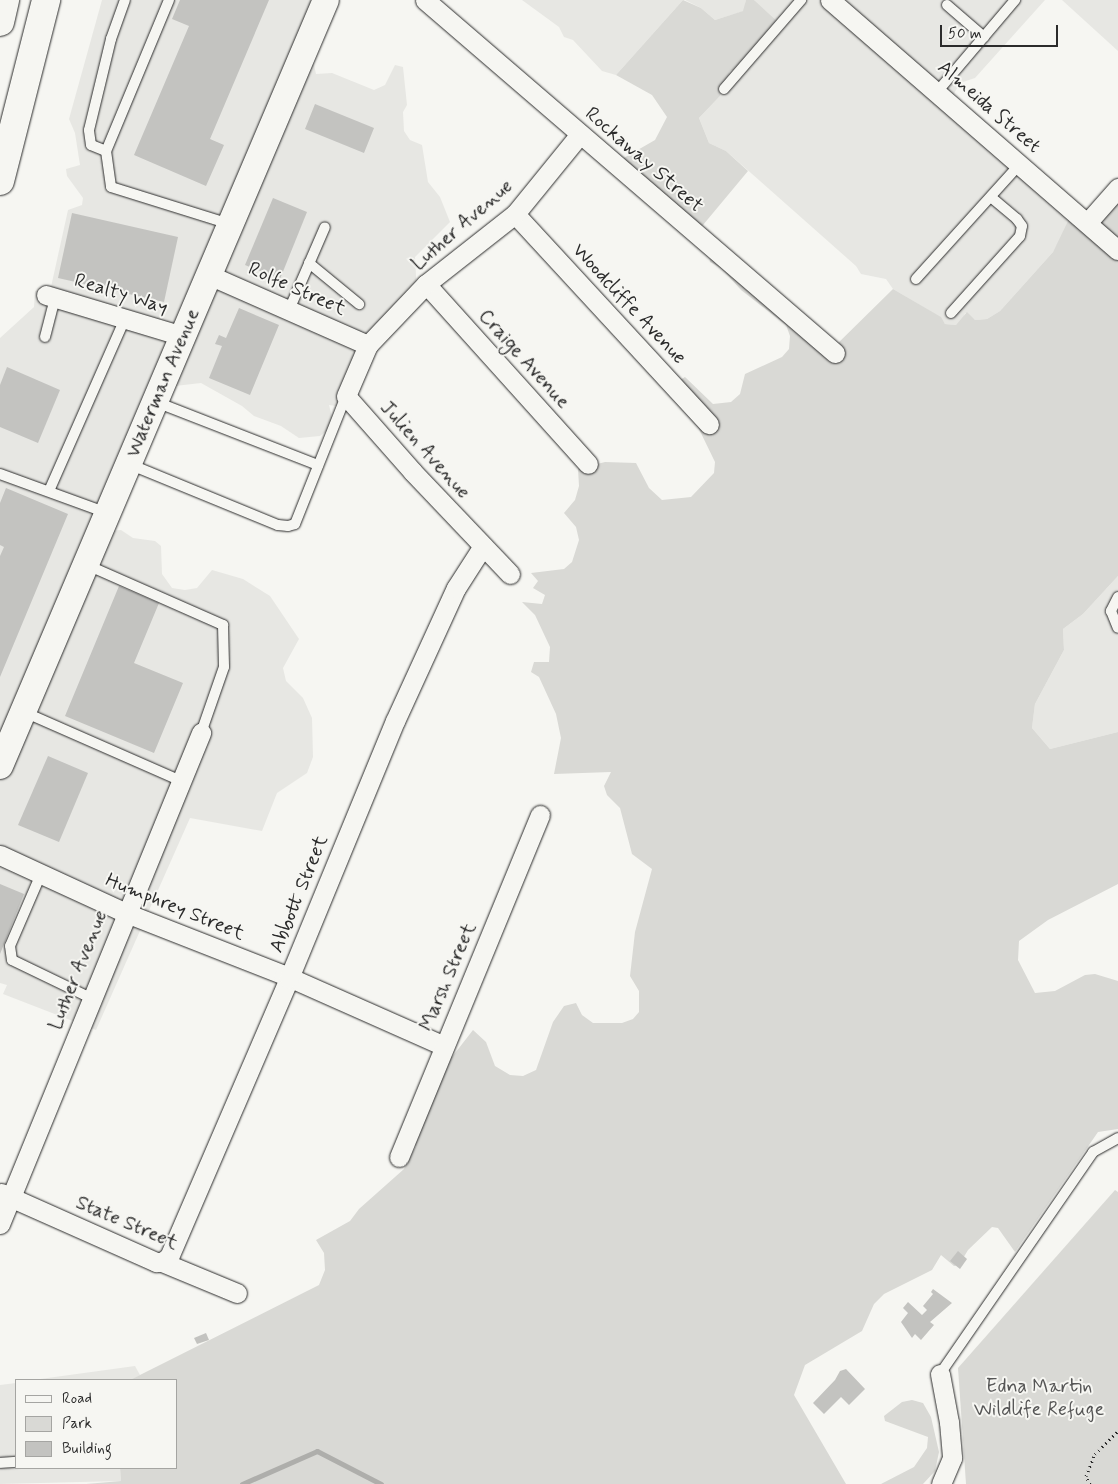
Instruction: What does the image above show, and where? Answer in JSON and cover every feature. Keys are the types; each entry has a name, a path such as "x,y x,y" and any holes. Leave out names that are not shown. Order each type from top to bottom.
{"highway":[{"path":"0,22 5,0"},
{"path":"0,181 46,0"}],"main road":[{"name":"Waterman Avenue","path":"0,766 326,0"}],"street":[{"name":"Rockaway Street","path":"425,0 835,352"},
{"name":"Almeida Street","path":"830,0 1118,250"},
{"name":"Luther Avenue","path":"368,345 426,284 515,214 580,134"},
{"path":"1087,223 1118,188"},
{"name":"Woodcliffe Avenue","path":"515,214 709,424"},
{"name":"Rolfe Street","path":"209,275 368,345"},
{"name":"Craige Avenue","path":"426,284 588,464"},
{"name":"Realty Way","path":"51,297 183,336"},
{"path":"346,396 368,345"},
{"name":"Julien Avenue","path":"346,396 510,574"},
{"name":"Abbott Street","path":"162,1262 169,1257 289,978 395,721 456,588 483,546"},
{"name":"Luther Avenue","path":"0,1224 6,1195 91,998 201,733"},
{"name":"Marsh Street","path":"399,1157 540,815"},
{"name":"Humphrey Street","path":"0,855 126,913 289,978 444,1046"},
{"name":"State Street","path":"6,1195 156,1262 162,1262 237,1294"},
{"path":"940,1374 949,1422 952,1458 941,1484"}],"lane":[{"path":"106,151 91,145 89,130 110,39 125,0"},
{"path":"169,0 106,151 111,187 231,224"},
{"path":"724,89 802,0"},
{"path":"937,92 1015,0"},
{"path":"947,5 984,37"},
{"path":"916,279 1020,164"},
{"path":"950,313 1020,236 1022,226 1017,219 990,196"},
{"path":"289,310 325,227"},
{"path":"309,263 359,304"},
{"path":"44,337 51,297"},
{"path":"49,492 125,319"},
{"path":"129,464 278,525 288,526 295,524 346,396"},
{"path":"155,402 318,465"},
{"path":"0,474 108,513"},
{"path":"86,565 223,625 224,667 201,733"},
{"path":"1118,597 1111,611 1118,628"},
{"path":"23,712 181,781"},
{"path":"41,874 10,946 12,960 91,998"},
{"path":"940,1374 1093,1152 1118,1138"},
{"path":"0,1463 15,1462"}],"path":[{"path":"1090,1484 1086,1476 1095,1454 1118,1431"}],"shaded area":[{"path":"102,0 324,0 313,60 316,74 332,73 374,90 385,85 395,65 403,67 407,105 403,112 404,131 410,140 422,145 428,182 440,197 450,222 415,257 417,294 387,323 349,394 364,429 343,407 329,405 332,417 329,429 320,436 299,438 281,426 254,416 242,406 201,383 175,386 98,532 121,530 133,538 155,541 161,546 162,574 172,588 185,590 197,588 212,570 243,579 270,596 299,639 283,668 286,681 303,698 312,718 313,757 307,773 277,793 262,831 190,818 96,1030 3,994 7,985 0,983 0,338 34,307 35,291 51,287 68,210 82,205 83,198 67,176 66,169 80,165 75,133 69,119"},
{"path":"522,0 683,0 616,75 602,71 573,40 564,37 559,27"},
{"path":"685,0 746,0 744,11 715,20 701,8"},
{"path":"754,0 1045,0 975,78 960,83 952,97 1075,212 1053,252 1000,311 987,319 975,320 965,313 962,322 956,325 945,324 940,317 893,289 886,279 861,274 856,266 726,151 709,143 699,118 720,96 730,71 746,66 758,5"},
{"path":"1062,0 1118,0 1118,51"},
{"path":"1118,576 1118,732 1050,749 1032,728 1035,704 1064,650 1063,629 1083,614"},
{"path":"135,1366 140,1375 132,1379 40,1379"},
{"path":"15,1383 15,1469 120,1469 121,1481 0,1484 0,1385"}],"green space":[{"path":"683,0 701,8 715,20 743,11 746,0 754,0 780,24 746,66 730,71 720,96 699,118 709,143 726,151 748,171 698,231 622,159 655,140 667,117 652,95 616,75"},
{"path":"1118,189 1118,576 1083,614 1063,629 1064,650 1035,704 1032,728 1050,749 1118,732 1118,884 1048,920 1019,941 1018,960 1035,993 1055,991 1085,975 1095,974 1118,981 1118,1129 1098,1132 1015,1252 998,1228 992,1227 968,1250 959,1265 954,1266 941,1255 932,1270 884,1294 874,1304 862,1331 805,1365 794,1395 846,1484 86,1484 121,1481 120,1469 178,1469 178,1379 132,1379 319,1285 325,1270 324,1253 316,1240 350,1221 359,1209 404,1169 416,1146 407,1139 445,1051 452,1057 473,1030 486,1042 495,1066 510,1075 523,1076 536,1070 553,1022 564,1006 576,1003 582,1015 593,1023 622,1023 633,1019 639,1012 639,991 630,976 635,932 652,869 632,854 620,808 607,795 604,786 611,772 554,774 561,738 556,714 539,677 531,672 534,662 549,662 550,647 535,615 522,602 542,604 545,595 533,588 538,581 531,573 564,569 572,562 579,540 576,527 564,513 575,500 579,486 578,469 605,462 636,463 649,488 662,500 691,497 714,473 715,462 698,427 665,389 685,377 713,404 731,402 740,394 745,374 782,357 789,349 790,336 786,325 741,290 721,268 710,262 709,254 833,348 893,289 941,317 945,324 956,325 967,312 975,320 987,319 1000,311 1053,252 1069,219 1085,219"},
{"name":"Edna Martin Wildlife Refuge","path":"1115,1190 1118,1192 1118,1484 966,1484 958,1368"},
{"path":"912,1400 923,1403 931,1417 939,1452 935,1471 923,1484 881,1484 914,1467 927,1448 928,1437 885,1421 884,1416 902,1402"}],"building":[{"path":"180,0 269,0 210,139 224,145 206,186 134,155 189,26 172,19"},
{"path":"315,104 374,128 364,153 305,129"},
{"path":"273,198 307,212 280,279 245,265"},
{"path":"72,213 178,237 164,302 58,278"},
{"path":"239,308 279,325 250,395 209,378 222,346 215,344 219,335 226,338"},
{"path":"7,367 60,390 38,443 0,427 0,385"},
{"path":"6,488 68,514 0,677 0,556 4,547 0,545 0,503"},
{"path":"119,586 159,603 134,663 183,683 154,753 65,716"},
{"path":"48,756 88,773 59,842 18,825"},
{"path":"0,884 24,894 0,954"},
{"path":"958,1251 967,1259 960,1269 950,1261"},
{"path":"933,1289 952,1303 930,1322 934,1325 921,1340 915,1334 912,1338 901,1322 908,1313 903,1308 908,1302 922,1315 927,1310 923,1306 933,1294 931,1292"},
{"path":"206,1333 209,1340 197,1344 194,1338"},
{"path":"846,1369 865,1389 849,1405 841,1397 824,1414 813,1403 835,1380 840,1371"}],"waterway":[{"path":"242,1484 317,1451 381,1484"}]}
